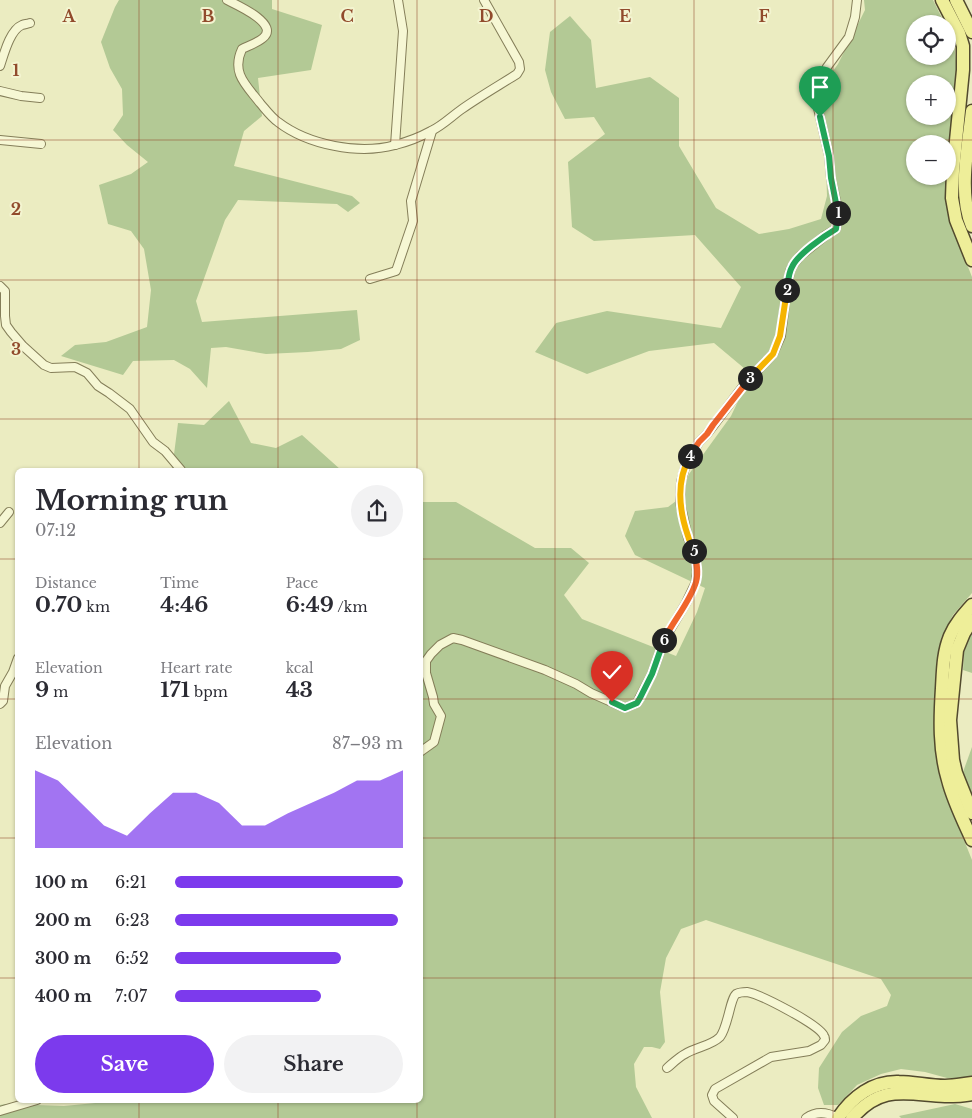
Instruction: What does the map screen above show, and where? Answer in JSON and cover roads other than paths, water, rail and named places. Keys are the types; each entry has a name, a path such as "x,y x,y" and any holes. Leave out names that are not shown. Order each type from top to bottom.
{"main road":[{"path":"942,0 959,33 962,46 963,70 952,198 956,220 972,260"},
{"path":"956,0 972,32"},
{"path":"972,111 965,188 966,207 972,226"},
{"path":"972,605 959,619 953,629 943,660 940,725 947,779 972,840"},
{"path":"972,620 957,650 950,720 953,760 962,790 972,813"},
{"path":"838,1118 854,1099 864,1091 880,1084 899,1082 947,1086 972,1083"},
{"path":"852,1118 869,1103 889,1093 954,1096 972,1094"}],"street":[{"path":"227,0 261,19 267,31 264,37 242,49 238,59 241,79 274,119 286,128 324,144 349,148 395,146 432,131 463,108 517,74 520,69 519,62 484,0"},
{"path":"395,146 403,31 398,0"},
{"path":"423,750 434,742 440,716 434,704 426,673 426,661 440,644 452,638 544,670 625,708 637,703 640,698 652,674 664,640 696,582 696,558 688,538 680,502 681,482 686,464 699,442 744,385 773,354 780,336 792,265 800,256 836,229 838,216 829,156 817,104 818,86 827,67 849,37 855,17 857,0"},
{"path":"0,66 9,40 16,29 30,23"},
{"path":"0,91 40,98"},
{"path":"370,280 396,270 413,220 411,201 432,131"},
{"path":"0,140 41,144"},
{"path":"0,286 5,291 6,325 23,346 32,352 44,365 51,368 75,368 86,373 98,386 130,409 154,442 165,451 179,468"},
{"path":"0,523 9,512"},
{"path":"0,704 3,701 5,686 15,666"},
{"path":"667,1068 685,1054 714,1041 720,1036 729,1017 732,999 741,992 751,993 782,1007 823,1034 825,1040 821,1045 809,1051 771,1057 715,1089 712,1095 714,1101 733,1118"},
{"path":"0,1111 27,1103"},
{"path":"806,1118 821,1113 838,1118"}]}
